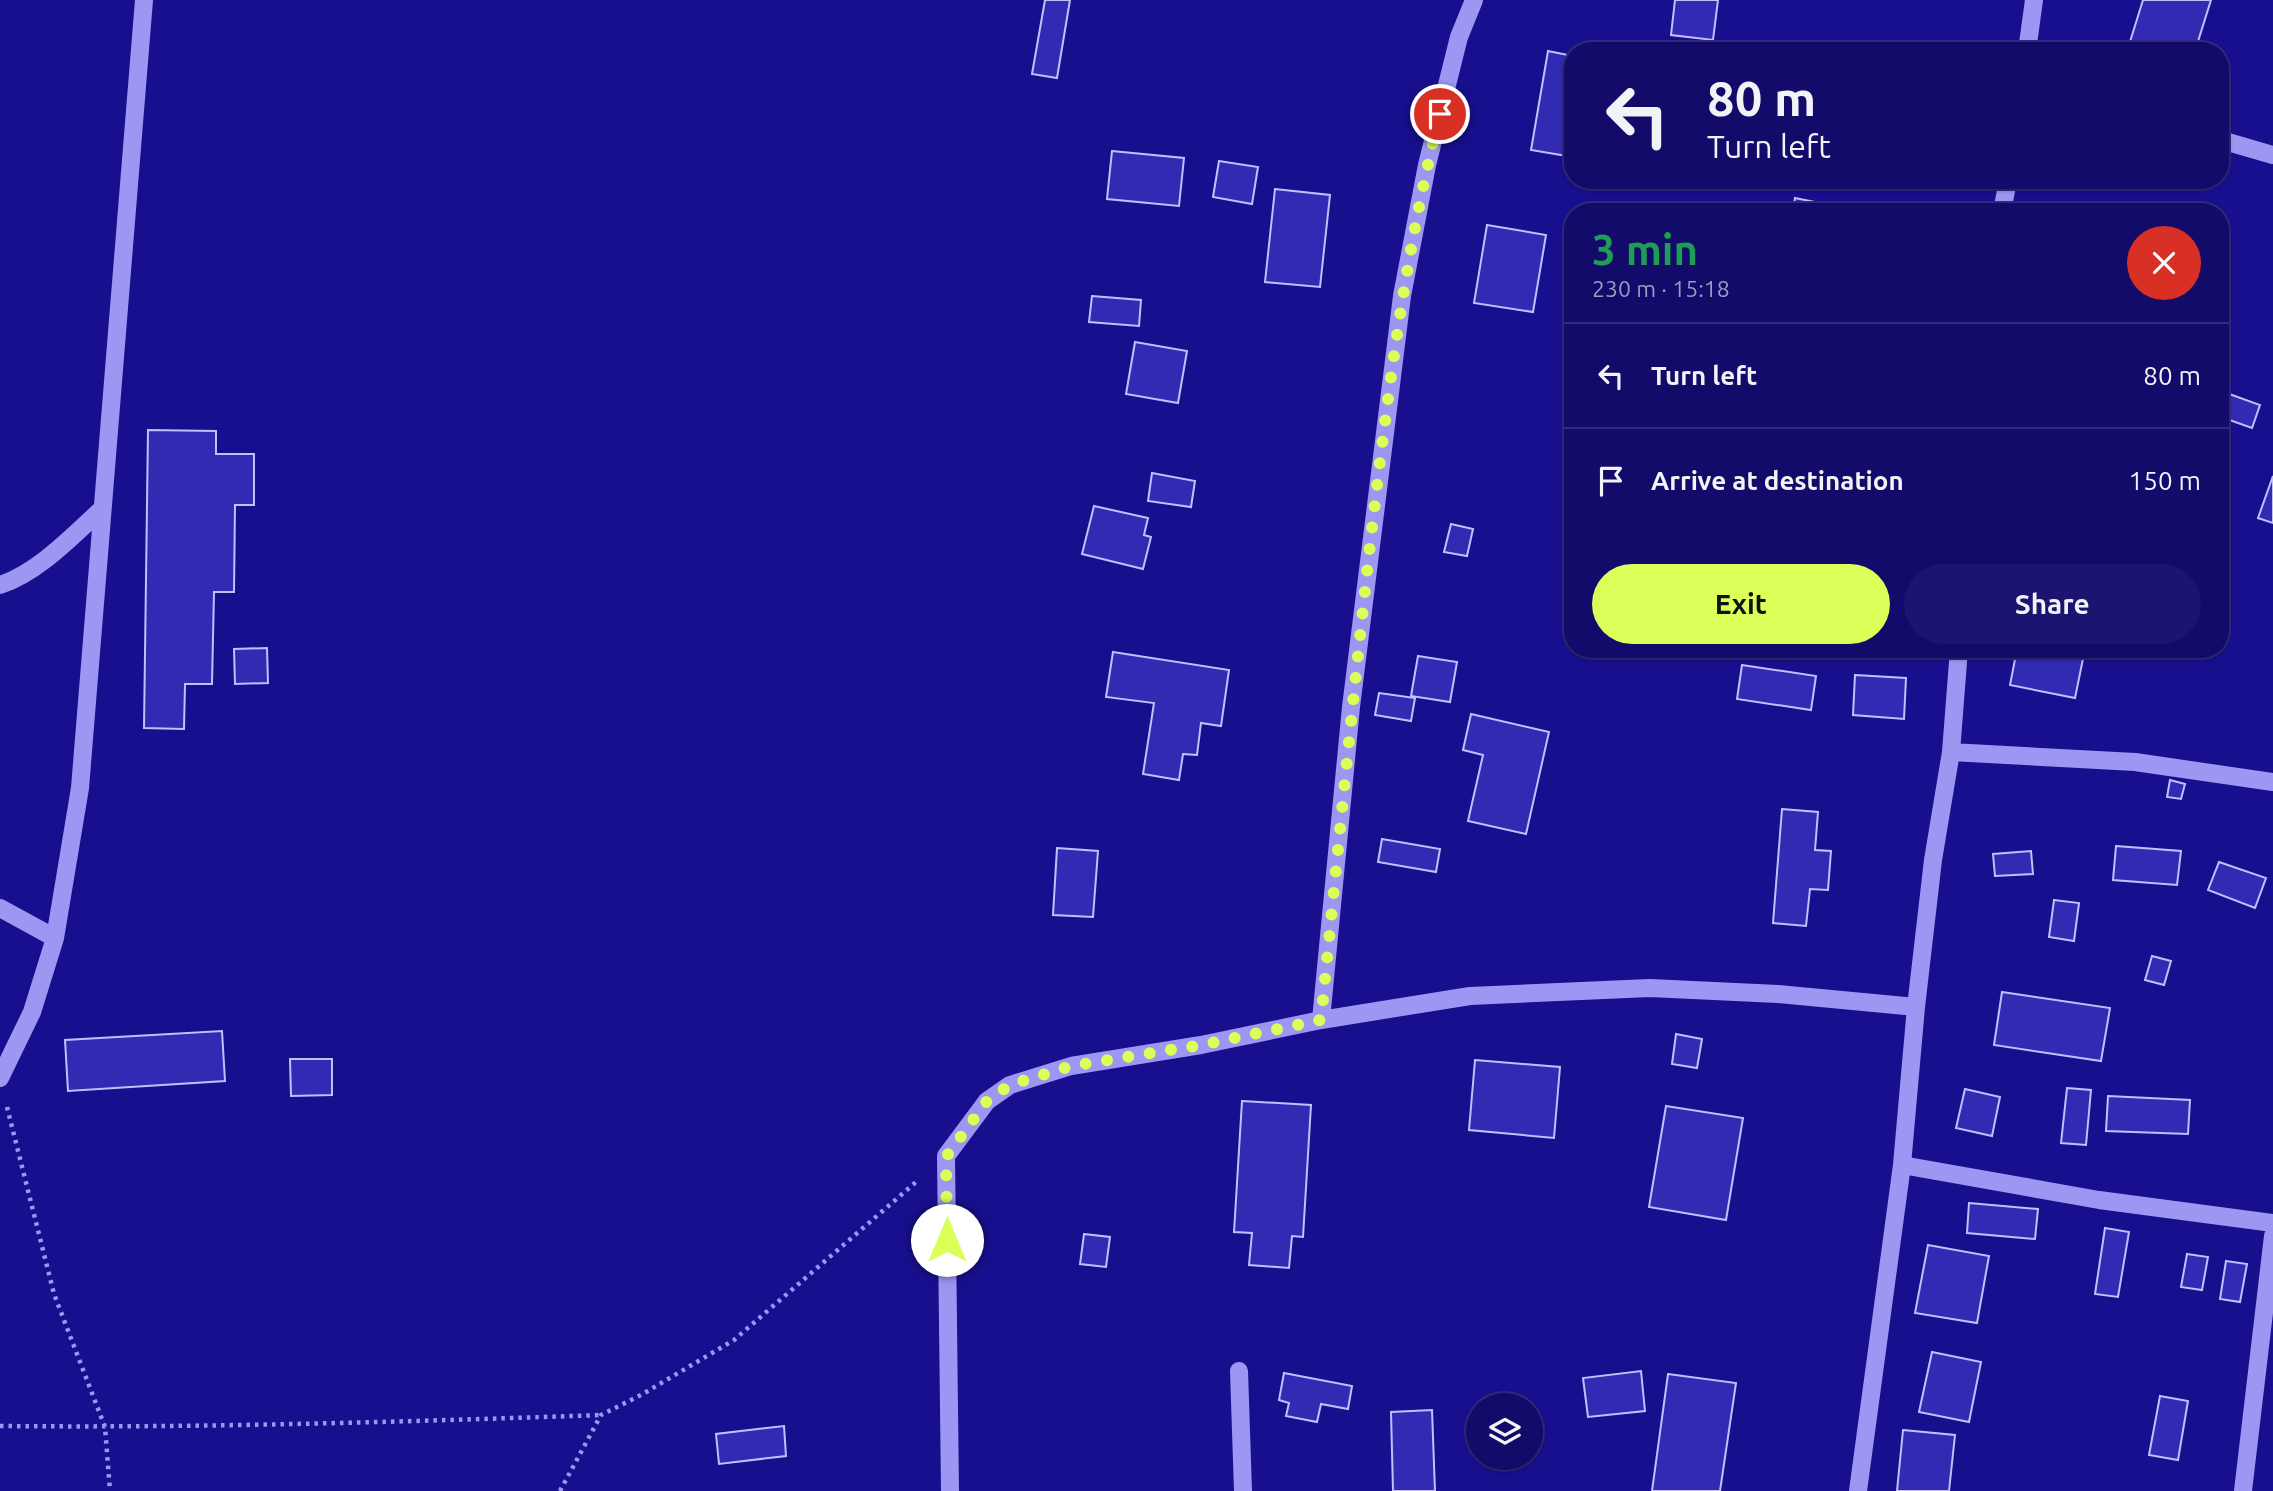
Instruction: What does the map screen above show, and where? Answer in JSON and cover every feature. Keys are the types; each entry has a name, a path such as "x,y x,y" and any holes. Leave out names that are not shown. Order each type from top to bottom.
{"street":[{"path":"0,1078 32,1012 55,939 80,788 144,0"},
{"path":"1321,1020 1351,707 1402,296 1427,165 1459,37 1474,0"},
{"path":"2029,42 2034,0"},
{"path":"2229,142 2273,155"},
{"path":"0,584 17,579 56,550 102,509"},
{"path":"1858,1491 1902,1166 1933,860 1951,752 1957,658"},
{"path":"1951,752 2135,762 2273,782"},
{"path":"0,908 55,939"},
{"path":"950,1491 946,1157 987,1101 1010,1085 1071,1066 1201,1045 1321,1020 1470,996 1650,988 1778,994 1916,1007"},
{"path":"1902,1166 2099,1200 2273,1223"},
{"path":"2243,1491 2273,1236"},
{"path":"1239,1371 1243,1491"}],"path":[{"path":"7,1106 54,1294 105,1427 110,1491"},
{"path":"0,1426 365,1423 601,1415 641,1395 734,1340 946,1157"},
{"path":"560,1491 601,1415"}],"building":[{"path":"1045,0 1070,0 1057,78 1032,74"},
{"path":"1675,0 1718,0 1713,40 1671,35"},
{"path":"2143,0 2211,0 2198,42 2130,42"},
{"path":"1548,51 1564,54 1564,156 1531,150"},
{"path":"1112,151 1184,158 1179,206 1107,199"},
{"path":"1219,161 1258,167 1252,204 1213,197"},
{"path":"1275,189 1330,195 1320,287 1265,282"},
{"path":"1795,198 1820,203 1794,203"},
{"path":"1487,225 1546,235 1533,312 1474,303"},
{"path":"1092,296 1141,300 1139,326 1089,322"},
{"path":"1135,342 1187,351 1178,403 1126,394"},
{"path":"2229,394 2260,405 2252,428 2229,420"},
{"path":"148,430 216,431 216,454 254,454 254,505 235,505 234,592 214,592 212,684 185,684 184,729 144,728"},
{"path":"1152,473 1195,481 1191,507 1148,501"},
{"path":"2273,476 2273,523 2258,518"},
{"path":"1094,506 1148,518 1144,535 1151,537 1143,569 1082,554"},
{"path":"1451,524 1473,529 1467,556 1444,552"},
{"path":"267,648 268,683 235,684 234,649"},
{"path":"1113,652 1229,670 1221,726 1201,723 1197,755 1183,754 1179,780 1143,774 1154,703 1106,697"},
{"path":"1418,656 1457,662 1450,702 1411,696"},
{"path":"2015,658 2083,658 2075,698 2010,685"},
{"path":"1742,665 1816,676 1811,710 1737,699"},
{"path":"1855,675 1906,678 1904,719 1853,715"},
{"path":"1379,693 1415,698 1411,721 1375,715"},
{"path":"1471,714 1549,732 1526,834 1468,821 1483,755 1463,750"},
{"path":"2170,780 2185,784 2181,799 2167,797"},
{"path":"1782,809 1818,812 1815,850 1831,851 1828,890 1810,889 1806,926 1773,923"},
{"path":"1382,839 1440,849 1436,872 1378,862"},
{"path":"2116,846 2181,851 2177,885 2113,880"},
{"path":"1057,848 1098,851 1093,917 1053,915"},
{"path":"2031,851 2033,874 1995,876 1993,854"},
{"path":"2219,862 2266,878 2255,908 2208,890"},
{"path":"2054,900 2079,903 2074,941 2049,937"},
{"path":"2152,956 2171,961 2164,985 2145,980"},
{"path":"2002,992 2110,1008 2101,1061 1994,1045"},
{"path":"222,1031 225,1081 68,1091 65,1040"},
{"path":"1676,1034 1702,1039 1697,1068 1672,1064"},
{"path":"290,1059 332,1059 332,1095 291,1096"},
{"path":"1475,1060 1560,1067 1554,1138 1469,1130"},
{"path":"2067,1088 2091,1090 2086,1145 2061,1143"},
{"path":"1965,1089 2000,1097 1992,1136 1956,1128"},
{"path":"2108,1096 2190,1100 2188,1134 2106,1131"},
{"path":"1242,1101 1311,1105 1303,1237 1292,1236 1289,1268 1249,1265 1252,1233 1234,1232"},
{"path":"1666,1106 1743,1118 1726,1220 1649,1207"},
{"path":"1969,1203 2038,1209 2035,1239 1967,1233"},
{"path":"2105,1228 2129,1232 2118,1297 2095,1294"},
{"path":"1084,1234 1110,1237 1106,1267 1080,1264"},
{"path":"1928,1245 1989,1256 1977,1323 1915,1313"},
{"path":"2187,1254 2208,1257 2202,1290 2181,1287"},
{"path":"2226,1261 2247,1264 2240,1302 2220,1299"},
{"path":"1932,1352 1981,1362 1969,1422 1919,1412"},
{"path":"1641,1371 1645,1411 1588,1417 1583,1378"},
{"path":"1284,1373 1352,1386 1348,1409 1321,1404 1317,1422 1286,1416 1289,1403 1279,1400"},
{"path":"1668,1374 1736,1383 1720,1491 1652,1491"},
{"path":"2160,1396 2188,1401 2178,1460 2149,1455"},
{"path":"1432,1410 1435,1491 1393,1491 1391,1412"},
{"path":"784,1426 786,1456 719,1464 716,1434"},
{"path":"1903,1430 1955,1435 1949,1491 1897,1491"}],"route":[{"path":"947,1240 946,1157 987,1101 1010,1085 1071,1066 1201,1045 1321,1020 1351,707 1383,435 1402,296 1427,165 1440,114"}]}
